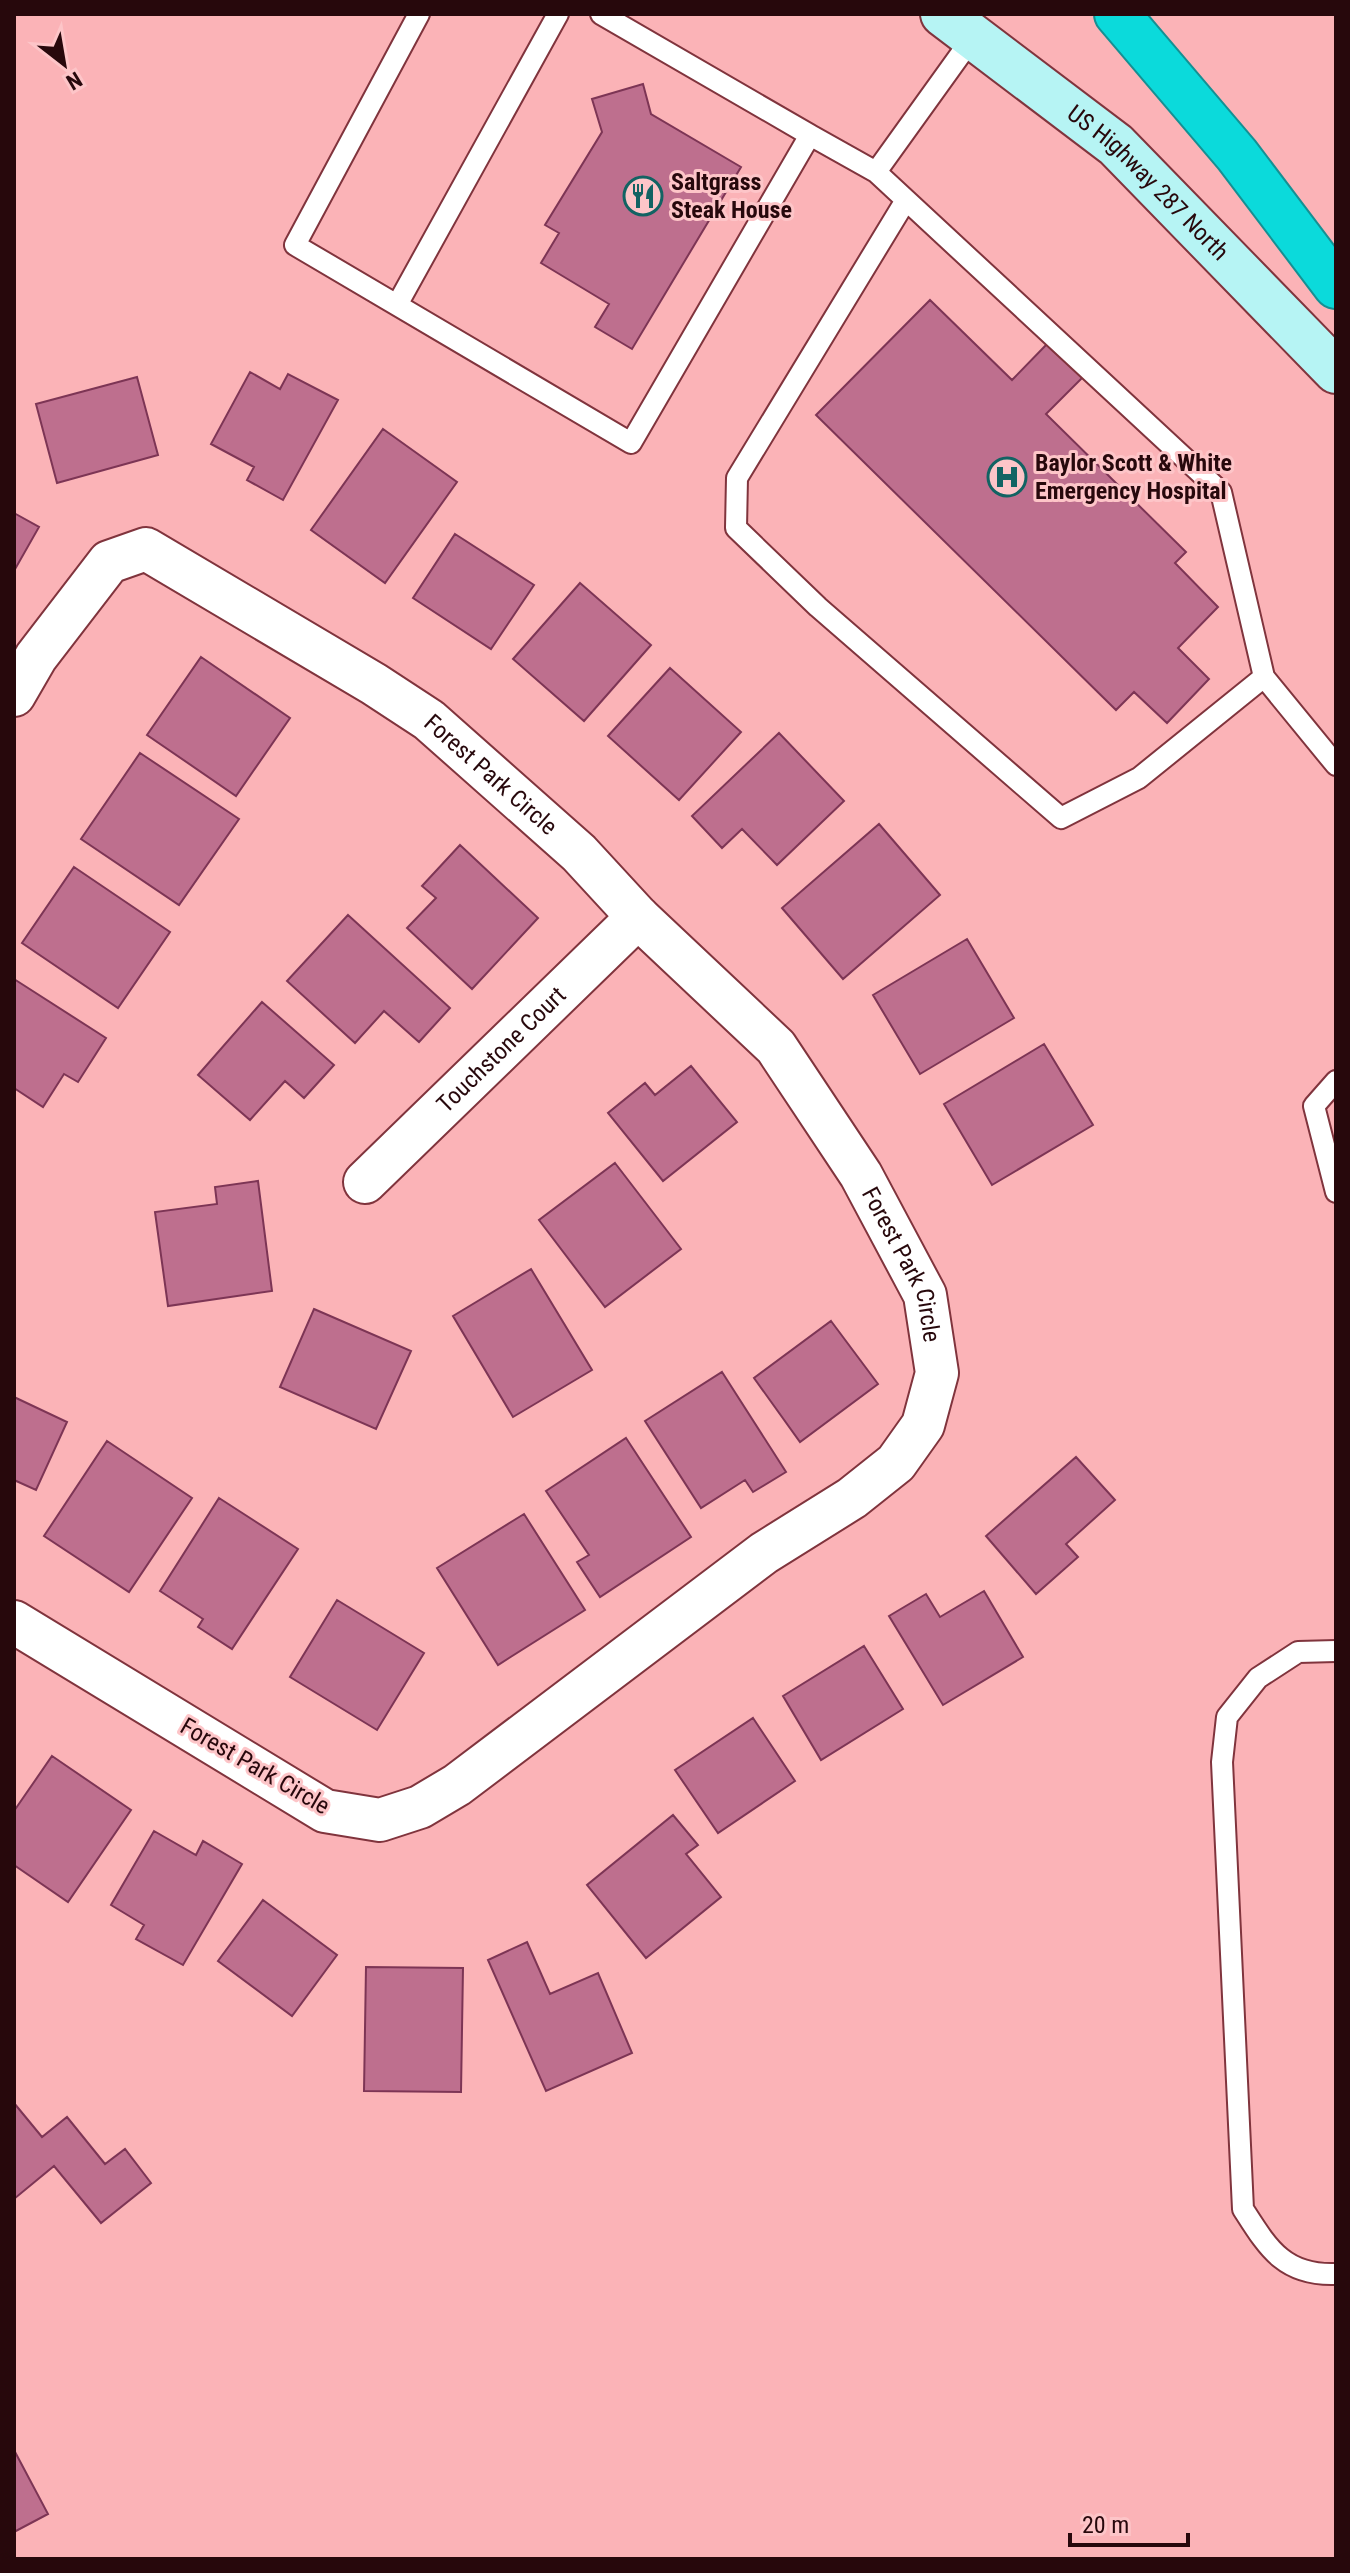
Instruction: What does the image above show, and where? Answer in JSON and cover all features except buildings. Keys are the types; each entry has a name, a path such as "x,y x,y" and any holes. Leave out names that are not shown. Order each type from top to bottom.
{"highway":[{"path":"1117,14 1237,155 1336,286"}],"main road":[{"name":"US Highway 287 North","path":"958,26 1116,145 1336,371"}],"street":[{"name":"Forest Park Circle","path":"14,695 36,657 109,562 146,549 429,720 579,853 638,917 776,1047 861,1175 925,1295 937,1373 923,1425 896,1463 852,1498 764,1553 457,1785 420,1807 380,1820 325,1811 14,1622"},
{"name":"Touchstone Court","path":"365,1182 638,917"}],"lane":[{"path":"419,14 295,245 631,443 810,135"},
{"path":"397,305 558,14"},
{"path":"601,14 876,172 1221,492 1264,677 1336,765"},
{"path":"876,172 958,26"},
{"path":"906,200 737,478 736,528 818,607 1061,818 1139,778 1264,677"},
{"path":"1336,1081 1314,1106 1336,1192"},
{"path":"1336,1651 1298,1652 1258,1678 1227,1717 1222,1762 1243,2209 1273,2256 1317,2275 1336,2274"}],"place":[{"name":"Saltgrass Steak House","path":"643,196"},
{"name":"Baylor Scott & White Emergency Hospital","path":"1007,477"}]}
